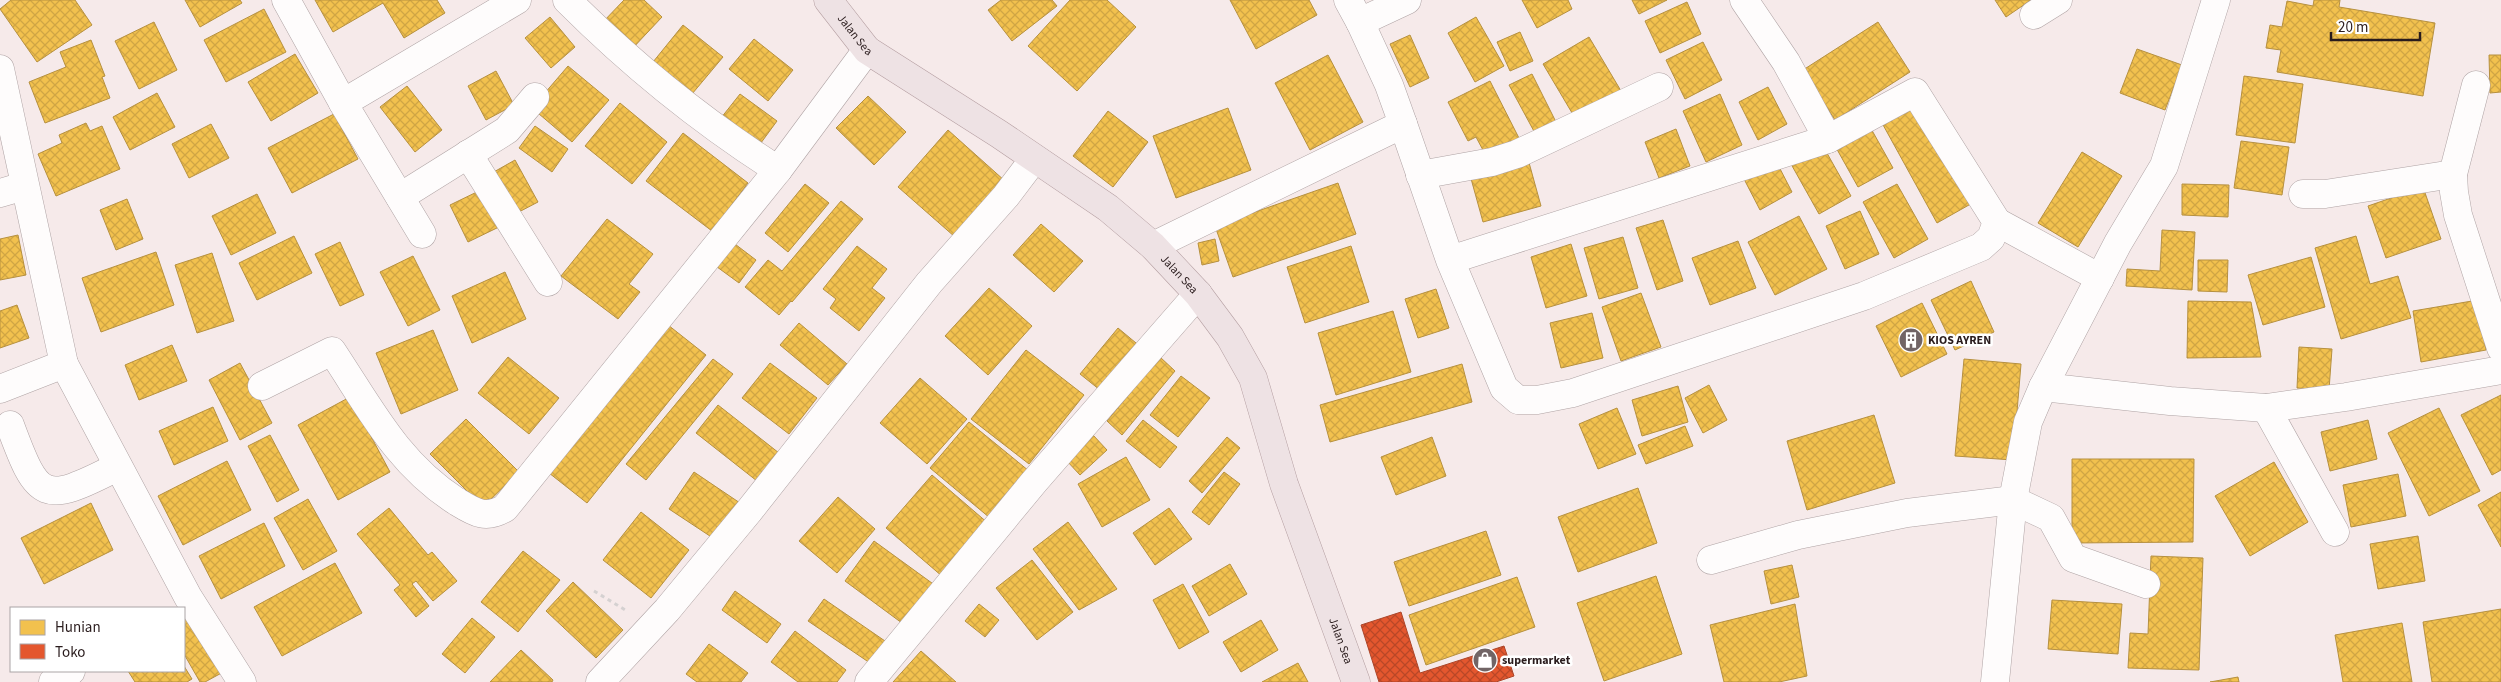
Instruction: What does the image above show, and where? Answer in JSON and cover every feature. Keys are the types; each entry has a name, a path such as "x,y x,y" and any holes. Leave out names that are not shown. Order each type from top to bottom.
{"main road":[{"name":"Jalan Sea","path":"828,0 867,50 999,134 1034,160 1108,208 1153,246 1198,294 1230,337 1253,378 1284,484 1356,682"}],"street":[{"path":"286,0 343,103 422,234"},
{"path":"343,103 517,0"},
{"path":"567,0 605,38 672,95 778,170"},
{"path":"1407,0 1354,11 1389,85 1450,260 1504,388 1518,400 1537,400 1573,393 1864,296 1981,247 1991,238 1997,222"},
{"path":"1744,0 1786,62 1828,140"},
{"path":"2034,15 2058,0"},
{"path":"1994,682 2013,500 2028,422 2043,387 2100,278 2164,166 2216,0"},
{"path":"262,386 332,351 402,456 421,475 469,509 485,515 494,515 505,508 524,487 650,327 778,170 867,50"},
{"path":"0,69 12,190 64,364 117,467 179,603"},
{"path":"2476,85 2453,174 2454,192 2458,215 2501,348"},
{"path":"1420,175 1492,162 1517,154 1659,87"},
{"path":"1450,260 1828,140 1915,92 1997,222 2100,278"},
{"path":"400,197 512,126 535,97"},
{"path":"1153,246 1403,124"},
{"path":"468,154 548,282"},
{"path":"600,682 667,610 743,518 929,283 1006,196 1034,160"},
{"path":"2303,194 2325,194 2453,174"},
{"path":"869,682 1034,482 1198,294"},
{"path":"0,389 64,364"},
{"path":"2043,387 2170,402 2266,408 2346,397 2501,370"},
{"path":"2266,408 2335,532"},
{"path":"10,425 33,481 51,492 68,489 117,467"},
{"path":"1711,560 1798,534 1898,514 2013,500 2051,518 2073,558 2146,584"},
{"path":"185,611 242,682"},
{"path":"52,682 69,672"}],"path":[{"path":"594,591 652,626"}],"building: Hunian":[{"path":"11,0 75,0 92,25 37,62 0,9"},
{"path":"185,0 240,0 242,3 200,27"},
{"path":"315,0 437,0 445,13 404,38 383,3 333,32"},
{"path":"624,0 644,0 662,17 631,50 602,23"},
{"path":"1001,0 1052,0 1057,6 1012,41 988,10"},
{"path":"1070,0 1107,0 1136,27 1077,91 1028,46"},
{"path":"1230,0 1309,0 1317,15 1256,49"},
{"path":"1522,0 1568,0 1572,9 1537,28"},
{"path":"1632,0 1667,0 1639,14"},
{"path":"1995,0 2031,0 2006,17"},
{"path":"2314,0 2340,0 2339,7 2435,23 2423,96 2277,72 2281,50 2266,48 2270,25 2282,27 2287,1 2313,6"},
{"path":"1687,2 1701,34 1660,53 1645,21"},
{"path":"264,9 286,52 226,82 204,40"},
{"path":"550,17 575,47 551,68 525,38"},
{"path":"1476,17 1504,66 1475,82 1448,33"},
{"path":"154,22 177,70 139,89 115,41"},
{"path":"1878,22 1910,72 1835,120 1803,70"},
{"path":"683,25 723,57 692,94 653,62"},
{"path":"1520,32 1533,61 1510,71 1497,42"},
{"path":"1410,35 1429,78 1410,87 1390,44"},
{"path":"1589,37 1624,96 1578,123 1543,64"},
{"path":"754,39 793,70 768,101 729,69"},
{"path":"91,40 105,76 102,77 110,98 45,123 29,82 66,67 60,52"},
{"path":"1703,42 1722,80 1685,99 1666,60"},
{"path":"2137,49 2182,65 2165,110 2120,93"},
{"path":"295,54 318,93 271,121 248,82"},
{"path":"1328,55 1363,122 1310,150 1275,83"},
{"path":"2489,55 2501,55 2501,92 2490,93"},
{"path":"568,66 609,100 572,142 532,108"},
{"path":"496,71 514,105 486,120 468,86"},
{"path":"1532,74 1557,124 1536,135 1509,85"},
{"path":"2244,76 2303,84 2295,143 2236,135"},
{"path":"1490,81 1523,146 1505,156 1499,145 1484,152 1476,137 1468,141 1448,102"},
{"path":"407,86 442,130 415,152 380,107"},
{"path":"1768,87 1787,124 1758,140 1739,102"},
{"path":"157,93 175,127 130,150 113,117"},
{"path":"740,94 777,121 755,151 717,123"},
{"path":"1720,94 1742,145 1706,162 1683,111"},
{"path":"868,96 906,132 874,165 836,128"},
{"path":"1921,102 1976,201 1937,223 1882,123"},
{"path":"620,103 667,142 632,184 585,146"},
{"path":"1228,108 1251,170 1176,198 1153,136"},
{"path":"1108,111 1148,142 1113,187 1073,156"},
{"path":"334,114 358,159 292,193 268,148"},
{"path":"86,123 90,131 102,126 120,169 56,196 38,154 62,143 59,135"},
{"path":"211,124 229,158 189,178 172,144"},
{"path":"1869,125 1893,168 1858,187 1834,144"},
{"path":"535,126 568,149 552,172 519,148"},
{"path":"1676,129 1690,166 1659,178 1645,142"},
{"path":"948,130 1005,181 955,237 898,187"},
{"path":"683,133 748,183 712,231 646,181"},
{"path":"2241,141 2289,147 2282,195 2234,188"},
{"path":"1823,146 1851,196 1819,214 1791,164"},
{"path":"2082,152 2122,176 2078,247 2038,223"},
{"path":"1528,159 1541,206 1483,222 1470,175"},
{"path":"515,160 538,202 515,214 492,173"},
{"path":"1776,161 1792,192 1760,210 1744,179"},
{"path":"1338,183 1356,234 1233,277 1215,226"},
{"path":"805,184 829,203 788,252 765,233"},
{"path":"1897,184 1928,239 1894,258 1863,202"},
{"path":"2182,184 2229,185 2228,217 2182,215"},
{"path":"2423,187 2441,239 2386,258 2368,206"},
{"path":"483,189 501,226 468,242 450,205"},
{"path":"257,194 276,233 231,255 212,216"},
{"path":"127,199 143,239 116,250 100,210"},
{"path":"841,201 863,219 779,315 745,287 768,260 782,271"},
{"path":"1860,211 1879,254 1845,269 1826,226"},
{"path":"1799,216 1827,269 1775,295 1748,242"},
{"path":"607,219 653,254 629,284 640,292 618,319 561,276"},
{"path":"1663,220 1683,281 1657,290 1636,228"},
{"path":"1041,224 1083,261 1054,292 1013,255"},
{"path":"2162,230 2195,232 2192,290 2126,286 2127,269 2160,271"},
{"path":"18,235 26,275 0,280 0,239"},
{"path":"294,236 312,273 257,300 239,263"},
{"path":"2356,236 2370,284 2398,276 2411,318 2341,339 2315,248"},
{"path":"1623,237 1638,288 1599,299 1584,248"},
{"path":"1215,239 1219,261 1202,265 1198,243"},
{"path":"731,241 756,260 739,283 713,264"},
{"path":"1738,241 1756,288 1710,305 1692,258"},
{"path":"340,242 364,295 340,306 315,254"},
{"path":"1571,244 1587,296 1546,308 1531,257"},
{"path":"857,246 887,269 872,288 885,298 859,331 830,308 836,299 823,289"},
{"path":"1351,246 1369,302 1305,323 1287,267"},
{"path":"156,252 174,305 101,332 82,278"},
{"path":"212,253 234,321 197,333 175,265"},
{"path":"413,256 440,310 408,326 380,272"},
{"path":"2311,257 2325,307 2263,325 2248,275"},
{"path":"2198,260 2228,260 2227,292 2198,291"},
{"path":"505,272 526,319 472,343 452,296"},
{"path":"1971,281 1994,332 1955,350 1931,300"},
{"path":"989,288 1032,326 988,375 945,336"},
{"path":"1436,289 1449,328 1418,338 1405,299"},
{"path":"1641,293 1661,347 1621,361 1602,307"},
{"path":"2478,300 2486,350 2421,362 2413,311"},
{"path":"2188,301 2251,302 2261,357 2187,358"},
{"name":"KIOS AYREN","path":"1922,303 1947,354 1901,377 1876,326"},
{"path":"17,305 29,338 0,348 0,311"},
{"path":"1393,311 1411,372 1336,395 1318,333"},
{"path":"1592,313 1603,358 1561,368 1550,323"},
{"path":"663,321 706,355 587,503 544,469"},
{"path":"799,323 847,364 828,385 780,345"},
{"path":"1118,328 1142,348 1105,394 1080,374"},
{"path":"433,330 458,390 401,414 376,353"},
{"path":"172,345 187,381 139,400 125,365"},
{"path":"2299,347 2332,349 2329,390 2297,388"},
{"path":"1026,350 1084,395 1029,464 971,419"},
{"path":"508,357 559,398 529,434 478,393"},
{"path":"1160,357 1175,371 1122,435 1107,421"},
{"path":"713,359 733,374 646,480 626,464"},
{"path":"1964,359 2021,364 2013,460 1955,456"},
{"path":"240,363 272,423 240,440 209,380"},
{"path":"770,363 817,398 789,434 742,398"},
{"path":"1462,364 1472,402 1330,442 1320,405"},
{"path":"1181,376 1210,398 1178,437 1150,415"},
{"path":"920,378 967,419 927,464 880,423"},
{"path":"1709,385 1727,420 1703,433 1685,398"},
{"path":"1678,386 1688,422 1642,436 1632,400"},
{"path":"2501,395 2501,470 2492,475 2461,415"},
{"path":"350,397 390,472 338,500 298,425"},
{"path":"718,405 779,453 757,481 696,433"},
{"path":"213,407 228,441 174,465 159,431"},
{"path":"1617,408 1636,454 1598,469 1579,424"},
{"path":"2439,408 2480,491 2429,516 2388,433"},
{"path":"1874,415 1895,483 1807,510 1787,441"},
{"path":"466,419 519,472 483,507 430,454"},
{"path":"1143,420 1177,447 1160,468 1126,441"},
{"path":"2368,420 2377,459 2330,471 2321,432"},
{"path":"969,422 1029,471 990,518 930,468"},
{"path":"1685,426 1693,446 1646,464 1638,445"},
{"path":"270,435 299,490 277,502 248,446"},
{"path":"1093,435 1107,450 1080,475 1066,460"},
{"path":"1227,437 1240,448 1202,493 1189,481"},
{"path":"1432,437 1446,476 1396,495 1381,457"},
{"path":"1126,457 1150,500 1102,527 1078,484"},
{"path":"2072,459 2194,459 2193,542 2072,543"},
{"path":"227,461 251,510 183,545 158,496"},
{"path":"2274,462 2308,522 2250,556 2215,496"},
{"path":"694,472 743,505 719,542 669,509"},
{"path":"1224,472 1240,484 1209,525 1192,512"},
{"path":"2398,474 2406,516 2351,527 2343,485"},
{"path":"932,475 989,524 943,577 886,528"},
{"path":"1638,488 1657,543 1578,572 1558,517"},
{"path":"2501,492 2501,547 2478,505"},
{"path":"838,497 875,529 837,573 799,541"},
{"path":"308,499 337,551 303,570 274,518"},
{"path":"91,503 113,550 44,584 21,538"},
{"path":"389,508 428,555 432,552 457,581 433,601 416,581 412,584 429,606 416,617 394,590 400,585 357,534"},
{"path":"1169,508 1192,539 1155,565 1133,533"},
{"path":"641,512 689,550 651,598 603,560"},
{"path":"1068,522 1117,589 1079,610 1033,549"},
{"path":"264,523 285,566 221,599 199,556"},
{"path":"1486,531 1501,575 1409,606 1394,562"},
{"path":"2418,536 2425,581 2378,589 2370,544"},
{"path":"874,541 936,586 906,626 845,581"},
{"path":"523,551 560,580 518,632 481,602"},
{"path":"2151,556 2203,558 2199,670 2128,668 2130,633 2148,634"},
{"path":"1032,560 1073,612 1037,640 996,588"},
{"path":"335,563 362,613 282,656 254,607"},
{"path":"1230,564 1247,594 1209,616 1192,586"},
{"path":"1792,565 1799,597 1771,604 1764,571"},
{"path":"1656,576 1682,654 1604,681 1577,603"},
{"path":"1517,577 1535,627 1426,665 1409,615"},
{"path":"573,582 623,630 596,658 546,611"},
{"path":"1183,584 1209,632 1179,649 1153,600"},
{"path":"735,591 781,624 767,643 722,610"},
{"path":"824,599 885,641 870,663 808,621"},
{"path":"2052,600 2122,604 2118,654 2048,649"},
{"path":"979,604 999,620 985,637 965,621"},
{"path":"1795,604 1807,676 1779,682 1724,682 1710,625"},
{"path":"2501,609 2501,682 2432,682 2423,622"},
{"path":"185,616 227,670 205,682 200,682 185,656"},
{"path":"472,618 495,637 465,673 442,654"},
{"path":"1261,620 1278,650 1241,672 1223,642"},
{"path":"2402,623 2412,682 2343,682 2335,635"},
{"path":"795,631 846,670 837,682 798,682 771,662"},
{"path":"709,644 748,673 741,682 697,682 686,674"},
{"path":"521,650 553,680 552,682 490,682"},
{"path":"921,651 956,682 893,682"},
{"path":"1298,663 1308,682 1262,682"},
{"path":"185,668 192,679 187,682 135,682 129,672 185,672"},
{"path":"2238,677 2239,682 2210,682"}],"building: Toko":[{"name":"supermarket","path":"1401,612 1420,673 1504,646 1514,676 1496,682 1379,682 1361,625"}],"place":[{"name":"KIOS AYREN","path":"1911,340"},
{"name":"supermarket","path":"1485,660"}]}
